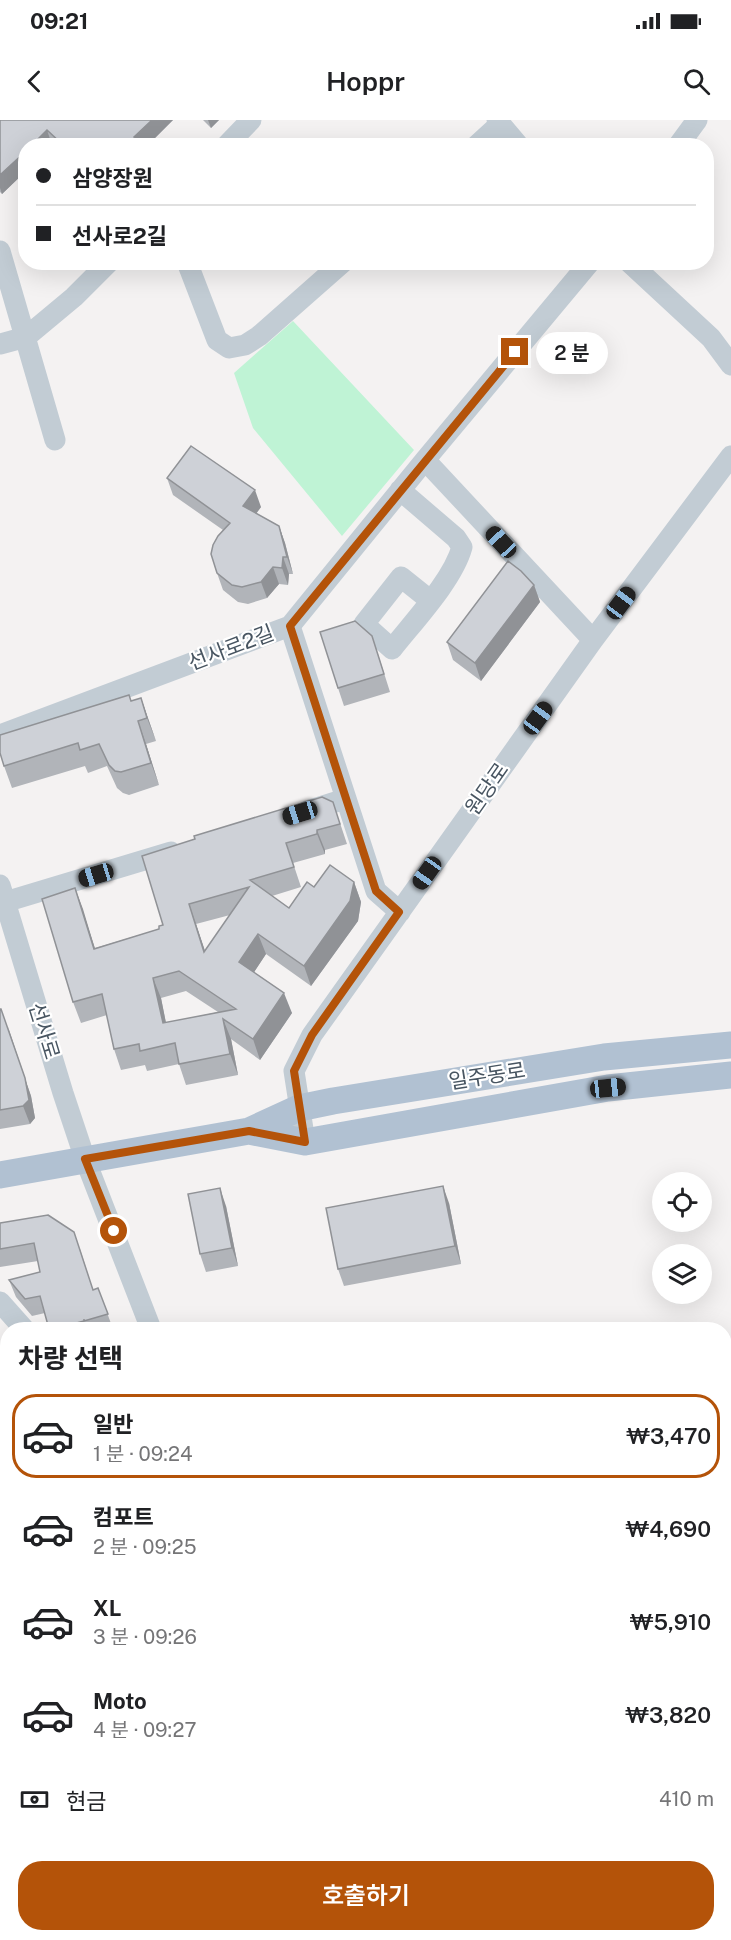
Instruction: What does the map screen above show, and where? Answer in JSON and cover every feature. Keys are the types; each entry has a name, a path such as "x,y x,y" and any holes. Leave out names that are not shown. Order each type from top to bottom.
{"main road":[{"name":"일주동로","path":"0,1175 249,1131 299,1108 604,1057 731,1045"},
{"name":"일주동로","path":"249,1131 305,1142 608,1088 731,1075"}],"street":[{"path":"234,138 251,120"},
{"path":"684,138 697,120"},
{"path":"484,138 499,122 512,138"},
{"path":"0,251 55,440"},
{"path":"0,344 26,337 74,297 101,270"},
{"path":"190,270 217,340 229,348 245,345 259,336 334,270"},
{"name":"선사로2길","path":"0,735 290,626 583,270"},
{"path":"638,270 711,338 731,365"},
{"name":"원당로","path":"305,1142 294,1071 307,1044 593,640 731,456"},
{"path":"425,460 593,640"},
{"path":"400,490 456,538 462,547 459,556 431,601"},
{"path":"290,626 376,891 399,912"},
{"path":"288,816 345,799"},
{"name":"선사로","path":"148,1322 85,1159 3,894 187,847"},
{"path":"0,1302 18,1322"}],"green space":[{"path":"293,321 414,450 342,536 253,428 234,373"}],"building":[{"path":"0,120 152,120 135,138 56,138 47,130 39,138 18,138 18,158 0,175"},
{"path":"191,446 255,490 243,506 279,526 287,557 283,557 282,568 273,567 261,582 242,587 232,585 217,573 211,554 213,545 230,523 167,478"},
{"path":"508,561 534,585 475,663 447,642"},
{"path":"355,621 372,636 384,674 338,688 320,632"},
{"path":"129,695 131,701 141,698 147,718 138,721 151,763 121,772 115,771 109,765 99,744 80,750 78,743 4,766 0,753 0,735"},
{"path":"322,797 333,802 340,824 317,830 317,834 286,843 294,867 250,880 289,908 307,882 314,887 330,865 354,882 350,901 304,966 258,934 239,962 284,993 253,1039 223,1019 230,1054 179,1064 175,1043 140,1051 139,1044 114,1049 102,994 73,1002 42,899 75,888 94,949 159,929 159,926 163,925 142,856 195,839 194,836","holes":["249,887 204,952 189,904","179,971 236,1009 163,1023 153,978"]},
{"path":"0,1009 25,1078 29,1100 23,1106 0,1110"},
{"path":"443,1186 455,1246 338,1269 326,1208"},
{"path":"220,1188 232,1248 200,1254 188,1194"},
{"path":"48,1215 74,1232 93,1290 98,1288 108,1314 79,1322 47,1322 40,1296 25,1299 9,1280 40,1272 34,1243 0,1249 0,1223"}],"route":[{"path":"114,1231 85,1159 249,1131 305,1142 294,1071 312,1035 399,912 376,891 290,626 515,352"}]}
